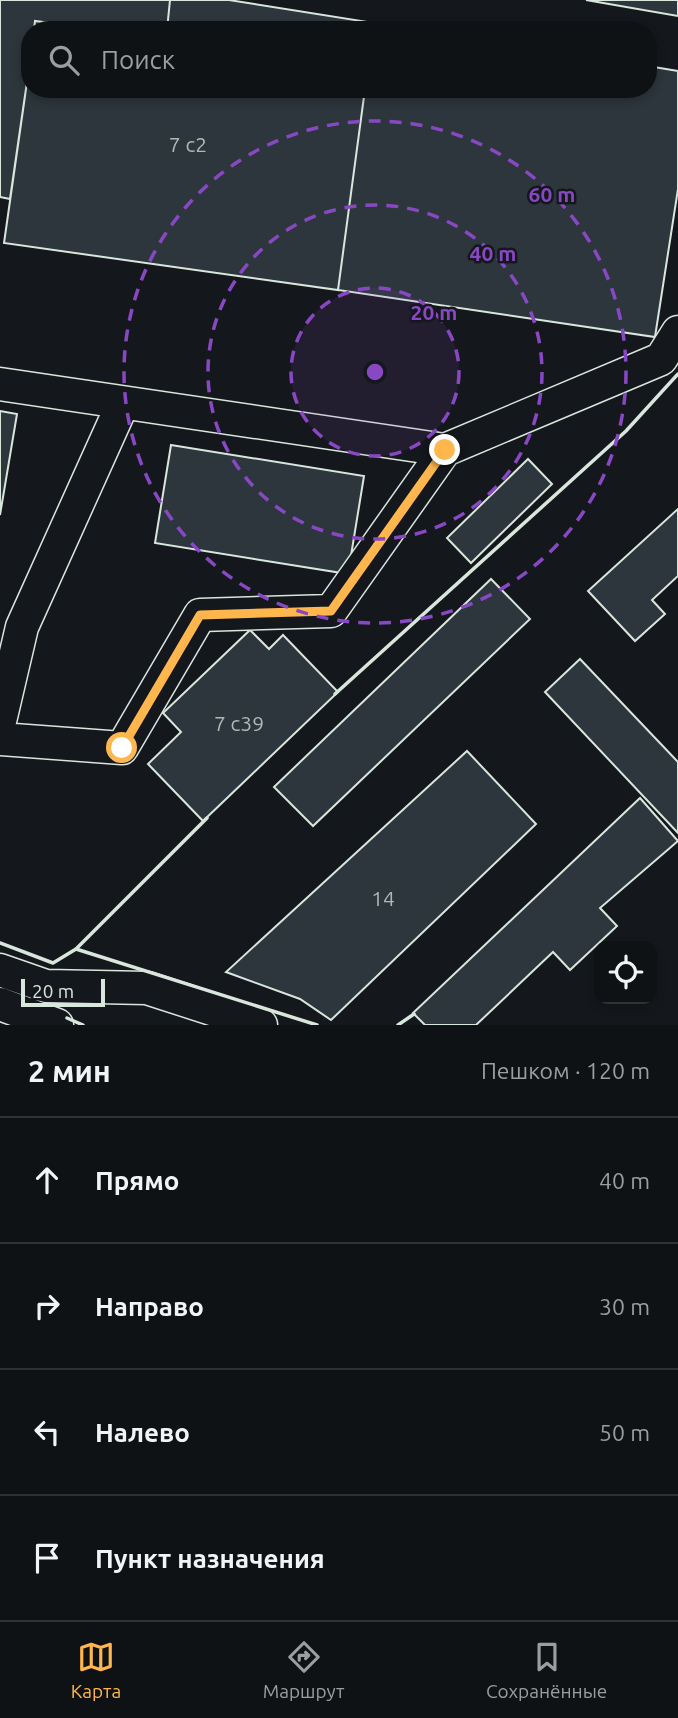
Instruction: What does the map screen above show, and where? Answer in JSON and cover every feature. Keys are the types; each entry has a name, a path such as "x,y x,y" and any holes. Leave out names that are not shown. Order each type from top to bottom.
{"lane":[{"path":"0,384 445,450 662,359 678,332"},
{"path":"0,721 22,626 123,403"},
{"path":"0,739 122,748 200,615 331,611 445,450"},
{"path":"0,970 46,986 147,988 261,1025"},
{"path":"0,1003 57,1025"}],"building":[{"path":"0,0 170,0 168,21 21,21 21,98 25,98 10,199 0,197"},
{"path":"170,0 229,0 361,21 168,21"},
{"path":"586,0 678,0 678,16"},
{"path":"657,68 678,71 678,189 655,337 338,290 364,98 657,98"},
{"path":"25,98 364,98 338,290 4,243"},
{"path":"0,411 17,414 0,515"},
{"path":"171,445 364,476 348,574 155,543"},
{"path":"528,459 552,484 471,563 447,538"},
{"path":"678,509 678,576 652,600 665,614 635,641 588,591"},
{"path":"491,579 530,619 313,826 274,787"},
{"path":"250,630 269,649 283,635 338,692 203,821 148,764 181,732 163,713"},
{"path":"580,659 678,762 678,833 545,692"},
{"path":"467,751 536,824 331,1020 300,999 226,972"},
{"path":"640,798 678,841 600,908 617,926 601,941 594,941 594,948 570,970 553,952 476,1025 425,1025 413,1013"}],"wall":[{"path":"335,694 626,431 678,374"},
{"path":"0,943 53,963 76,949 207,818"},
{"path":"76,949 317,1025"},
{"path":"398,1025 414,1014"},
{"path":"67,1018 83,1025"}],"route":[{"path":"122,748 200,615 331,611 445,450"}]}
